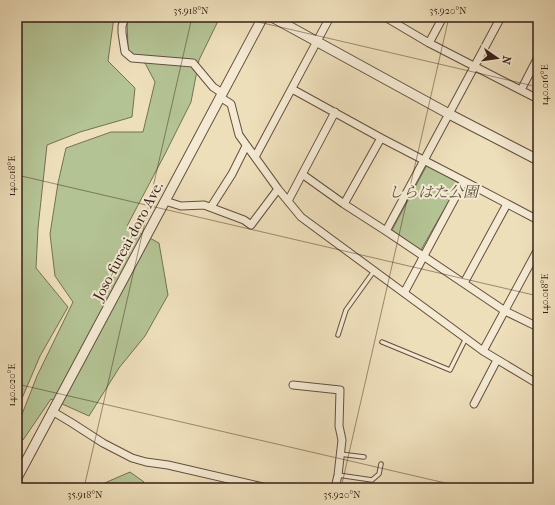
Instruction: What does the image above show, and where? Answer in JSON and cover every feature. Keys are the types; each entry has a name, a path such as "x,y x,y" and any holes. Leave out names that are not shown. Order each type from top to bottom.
{"street":[{"path":"125,17 122,26 125,52 132,58 193,63 213,87 231,104 239,136 278,189 306,221 483,351 538,384"},
{"name":"Joso-fureai-doro Ave.","path":"17,478 263,17"},
{"path":"272,17 449,114 538,160"},
{"path":"255,157 330,17"},
{"path":"385,17 429,43 538,99"},
{"path":"429,43 443,17"},
{"path":"386,231 501,17"},
{"path":"521,90 538,57"},
{"path":"292,89 380,138 538,220"},
{"path":"288,201 335,112"},
{"path":"344,204 380,138"},
{"path":"211,207 232,174 246,146"},
{"path":"302,174 344,204 505,311 538,328"},
{"path":"404,293 464,181"},
{"path":"165,201 181,206 204,205 244,220 251,225 278,189"},
{"path":"464,283 507,204"},
{"path":"483,351 538,249"},
{"path":"474,404 497,360"},
{"path":"293,385 340,390 339,426 342,440 335,488"},
{"path":"52,411 103,443 132,458 266,488"}],"lane":[{"path":"338,335 346,310 374,271"},
{"path":"382,342 450,370 466,338"},
{"path":"340,454 364,457"},
{"path":"338,475 372,480 379,474 381,464"}],"green space":[{"path":"17,17 114,17 108,61 135,88 132,117 80,132 47,145 38,228 36,268 68,307 40,356 17,410"},
{"path":"127,17 220,17 199,60 191,102 127,226 159,243 168,295 145,336 119,368 89,416 51,399 23,440 17,439 17,427 37,376 73,302 55,276 50,234 58,183 66,148 111,132 143,132 155,82 145,63 137,61 128,50"},
{"name":"しらはた公園","path":"427,165 459,183 421,250 392,230"},
{"path":"130,472 144,482 142,488 93,488"}]}
